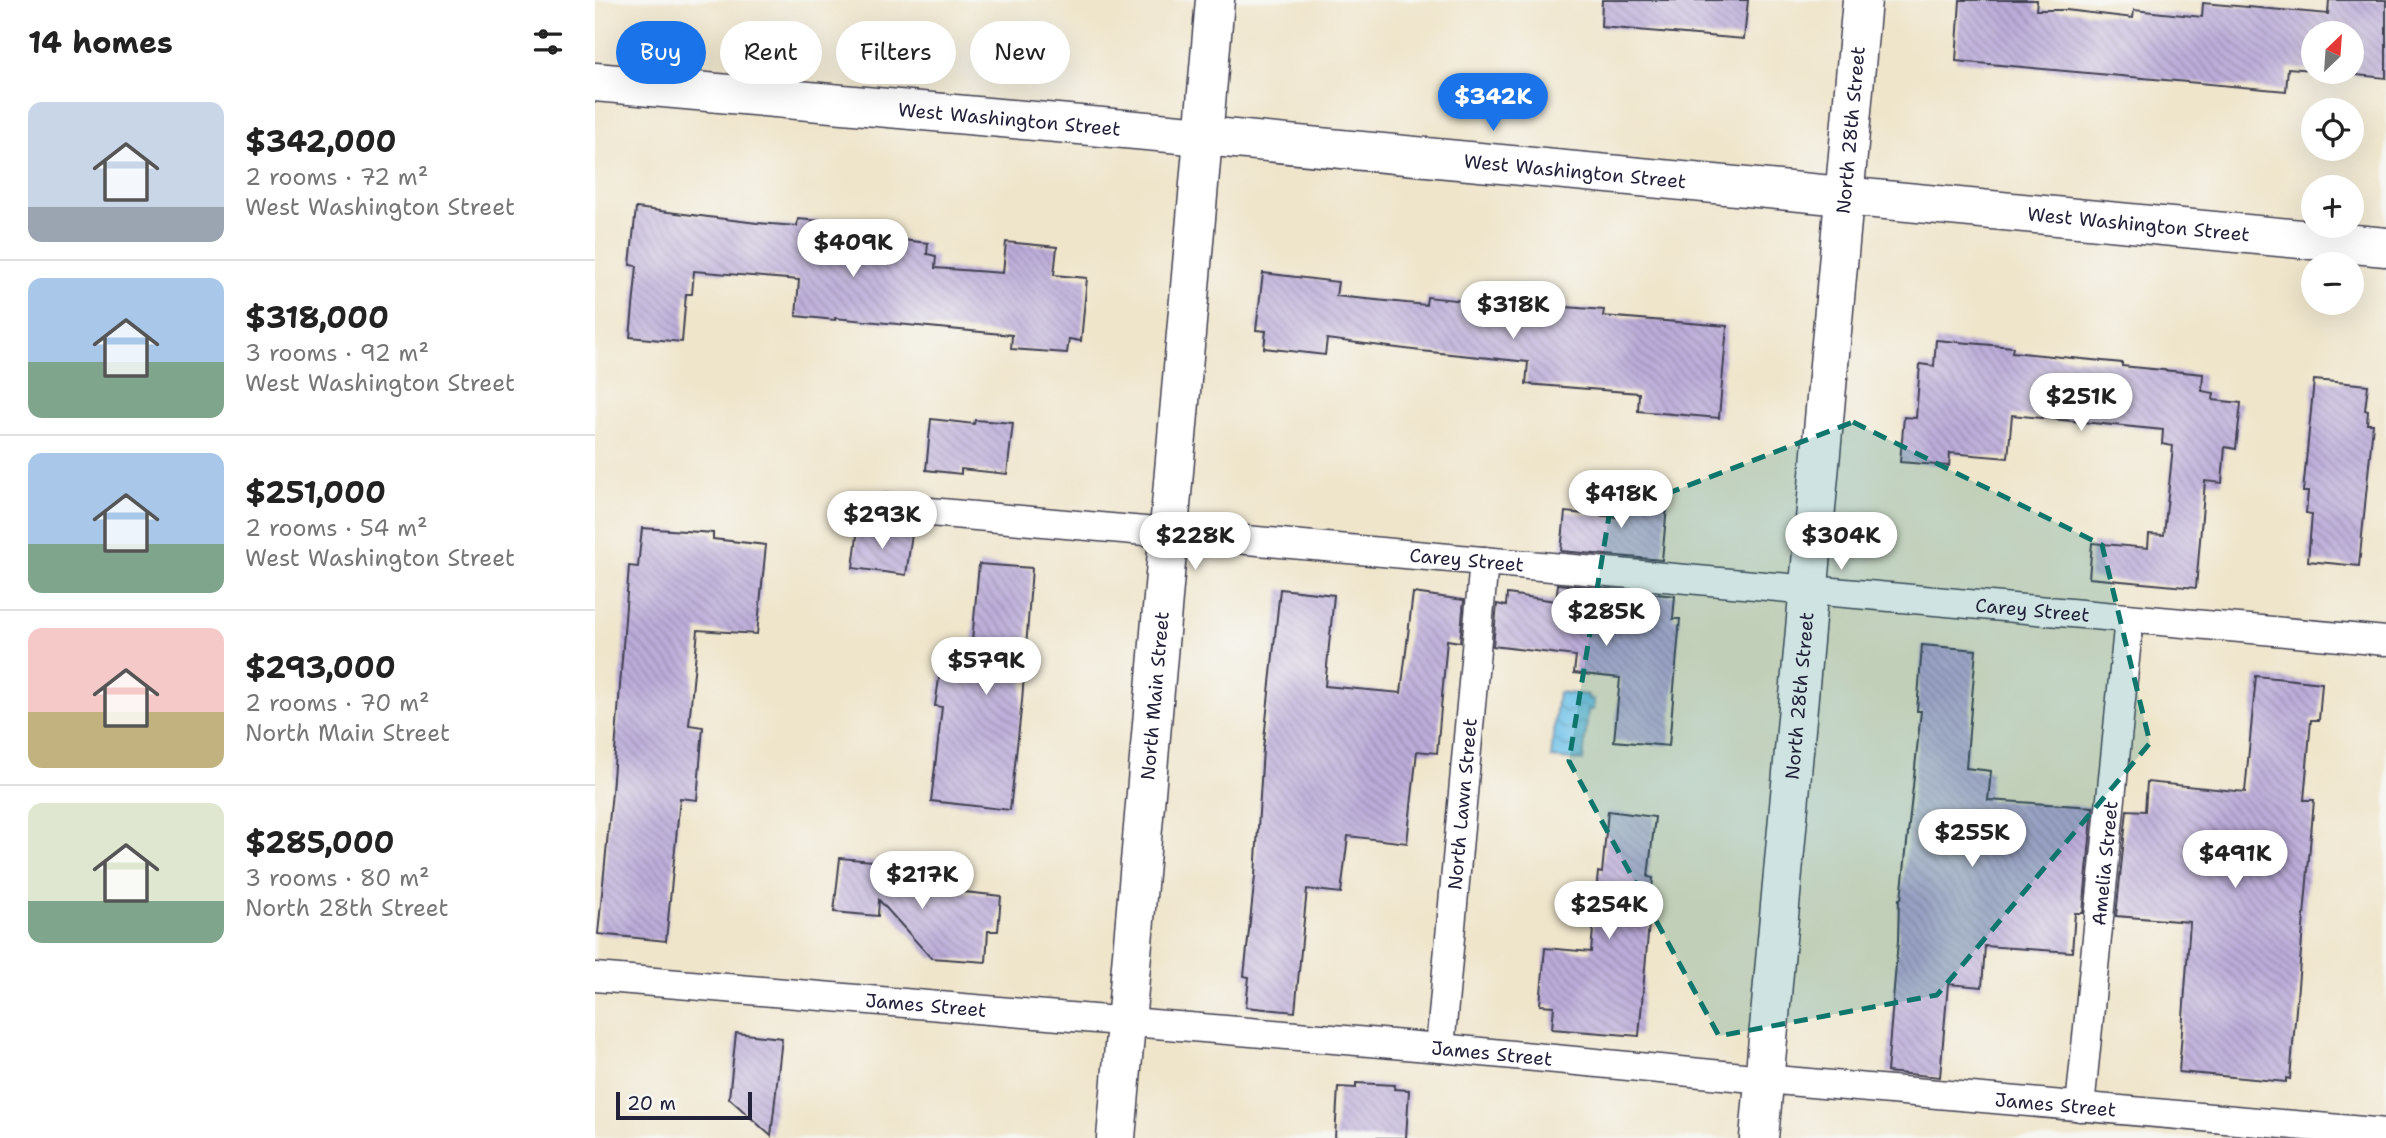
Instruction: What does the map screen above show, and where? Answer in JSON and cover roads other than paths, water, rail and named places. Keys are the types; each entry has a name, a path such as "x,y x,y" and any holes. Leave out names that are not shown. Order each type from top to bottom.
{"street":[{"name":"North Main Street","path":"1116,1138 1215,0"},
{"name":"North 28th Street","path":"1759,1138 1862,0"},
{"name":"West Washington Street","path":"595,82 2386,247"}],"lane":[{"name":"Carey Street","path":"885,508 2386,641"},
{"name":"North Lawn Street","path":"1440,1048 1484,561"},
{"name":"Amelia Street","path":"2080,1107 2129,619"},
{"name":"James Street","path":"595,977 1440,1048 2386,1133"}],"water":[{"path":"1558,692 1588,695 1588,699 1594,700 1593,710 1588,710 1583,761 1551,758"}]}
